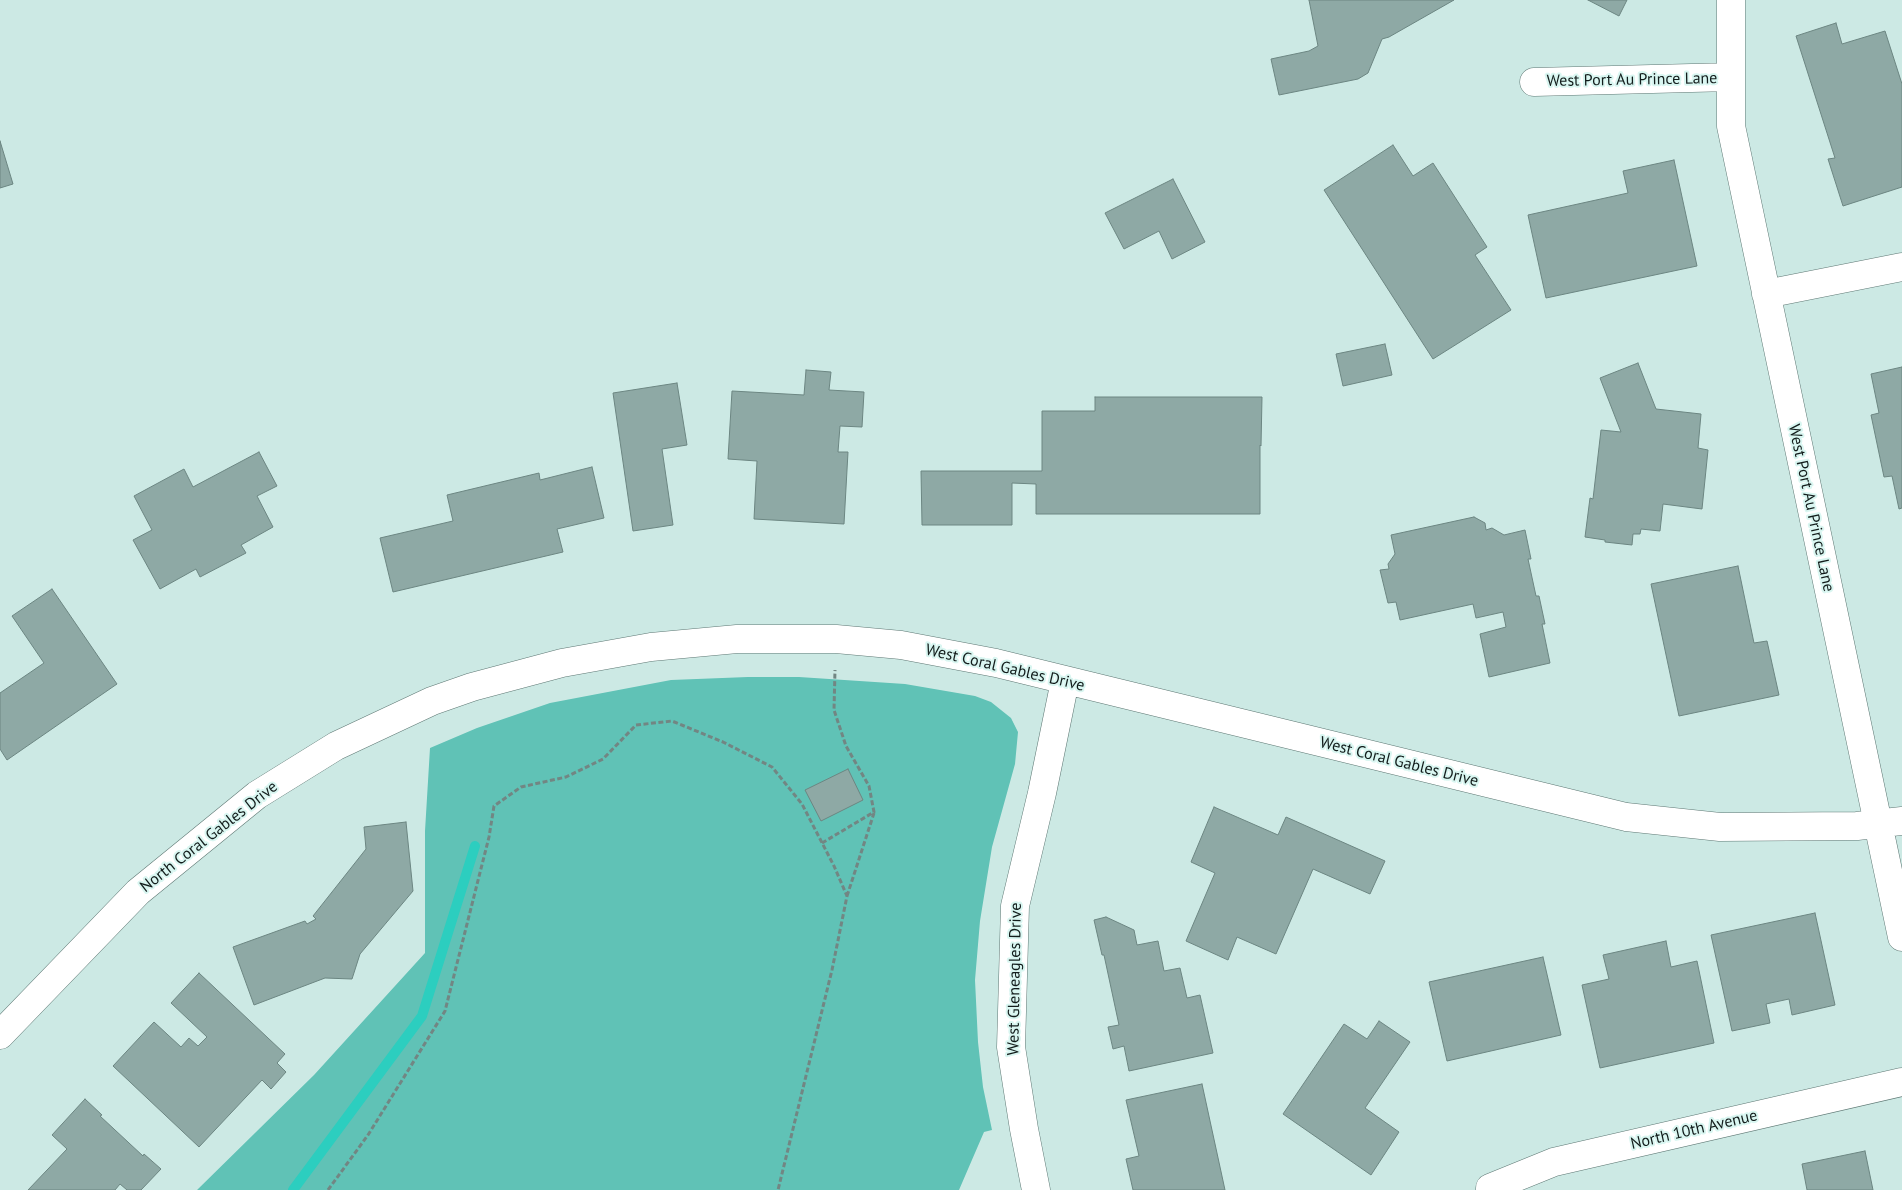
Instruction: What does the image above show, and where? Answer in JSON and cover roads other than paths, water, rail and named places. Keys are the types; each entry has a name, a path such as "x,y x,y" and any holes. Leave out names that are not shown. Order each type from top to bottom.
{"street":[{"name":"West Port Au Prince Lane","path":"1731,0 1731,126 1766,294 1890,822 1902,937"},
{"name":"West Port Au Prince Lane","path":"1534,82 1731,77"},
{"path":"1766,294 1902,267"},
{"name":"North Coral Gables Drive","path":"0,1035 138,892 257,796 336,746 432,701 472,687 562,663 651,647 737,639 836,638 901,645"},
{"name":"West Coral Gables Drive","path":"901,645 996,664 1626,817 1720,828 1813,828 1890,822"},
{"name":"West Gleneagles Drive","path":"1036,1190 1011,1047 1015,906 1042,793 1065,681"},
{"name":"North 10th Avenue","path":"1490,1189 1554,1162 1902,1082"}],"waterway":[{"path":"293,1190 422,1016 475,846"}]}
